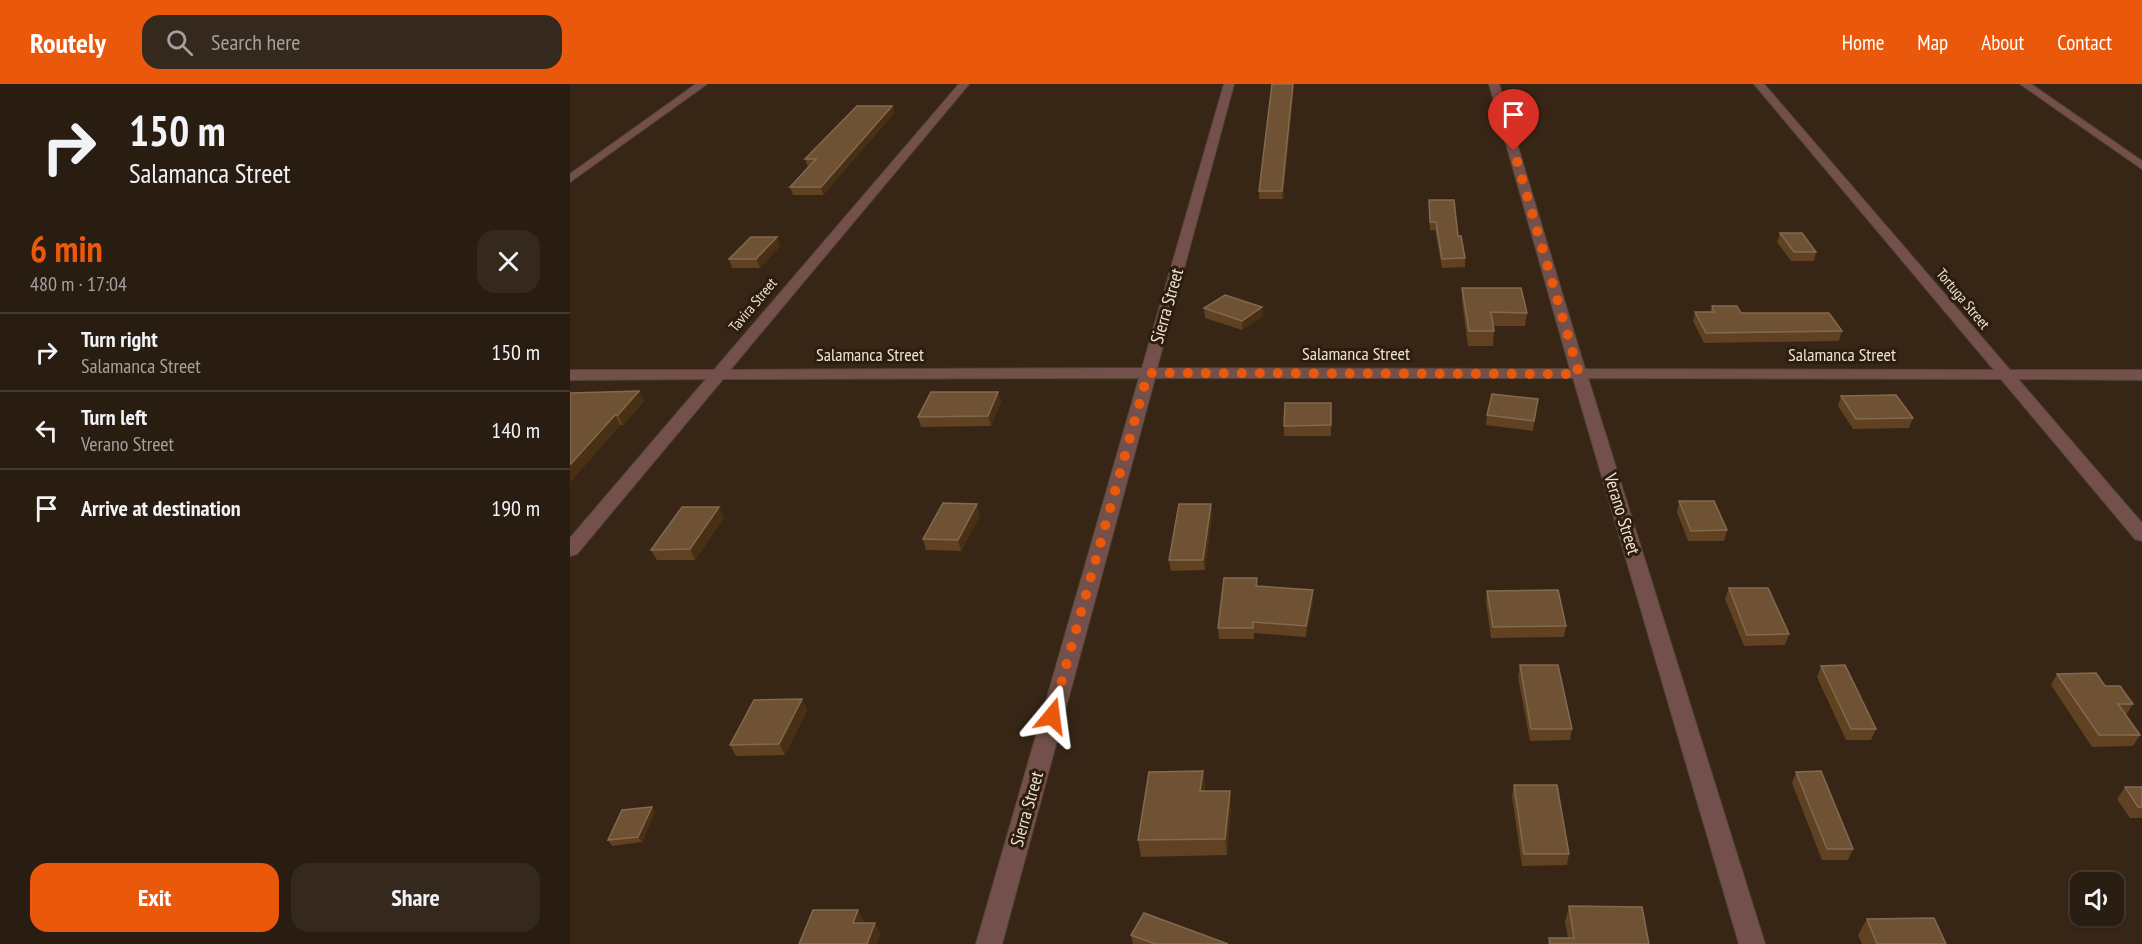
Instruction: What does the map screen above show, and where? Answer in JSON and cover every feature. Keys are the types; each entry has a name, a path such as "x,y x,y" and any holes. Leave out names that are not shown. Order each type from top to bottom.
{"street":[{"path":"570,179 702,84"},
{"name":"Tavira Street","path":"570,550 964,84"},
{"name":"Sierra Street","path":"989,944 1229,84"},
{"name":"Verano Street","path":"1494,84 1579,374 1752,944"},
{"name":"Tortuga Street","path":"1759,84 2142,535"},
{"path":"2025,84 2142,166"},
{"name":"Salamanca Street","path":"570,375 1148,373 2142,375"}],"building":[{"path":"1272,84 1293,84 1282,191 1259,191"},
{"path":"857,106 892,106 821,187 790,187 816,159 805,159"},
{"path":"1429,200 1454,200 1458,236 1461,236 1465,258 1442,259 1436,222 1430,222"},
{"path":"1780,233 1802,233 1816,252 1794,252"},
{"path":"751,237 777,237 756,259 729,259"},
{"path":"1462,288 1521,288 1527,313 1491,312 1494,331 1469,331"},
{"path":"1225,295 1262,307 1242,321 1204,308"},
{"path":"1712,306 1737,306 1741,313 1829,313 1842,331 1706,333 1695,312 1714,312"},
{"path":"639,391 618,415 615,415 570,465 570,393"},
{"path":"931,392 998,392 988,416 918,417"},
{"path":"1492,394 1538,399 1534,421 1487,415"},
{"path":"1896,395 1913,418 1856,419 1841,396"},
{"path":"1285,403 1331,403 1331,425 1284,426"},
{"path":"1679,501 1714,501 1727,530 1691,531"},
{"path":"943,503 977,504 958,540 923,539"},
{"path":"1179,504 1211,504 1203,560 1169,560"},
{"path":"682,507 719,507 690,549 651,550"},
{"path":"1224,578 1257,578 1256,586 1313,590 1306,626 1253,622 1253,628 1218,628"},
{"path":"1729,588 1768,588 1789,634 1747,635"},
{"path":"1558,590 1566,626 1493,627 1487,591"},
{"path":"1520,665 1558,665 1572,729 1531,729"},
{"path":"1845,665 1876,729 1851,729 1821,666"},
{"path":"2096,673 2105,686 2120,686 2133,704 2118,704 2140,735 2099,735 2057,674"},
{"path":"802,699 779,744 730,745 754,700"},
{"path":"1203,771 1200,791 1230,791 1225,839 1138,840 1149,772"},
{"path":"1821,771 1853,849 1827,849 1796,772"},
{"path":"1514,785 1557,785 1569,854 1524,854"},
{"path":"2125,787 2142,787 2142,807 2138,807"},
{"path":"652,807 638,837 608,840 622,810"},
{"path":"1569,906 1642,907 1649,944 1550,944 1549,938 1574,938"},
{"path":"813,910 858,910 853,923 875,923 867,944 799,944"},
{"path":"1144,913 1228,944 1155,944 1131,935"},
{"path":"1934,918 1946,944 1877,944 1867,919"}],"route":[{"path":"1052,716 1148,373 1579,374 1514,151"}]}
